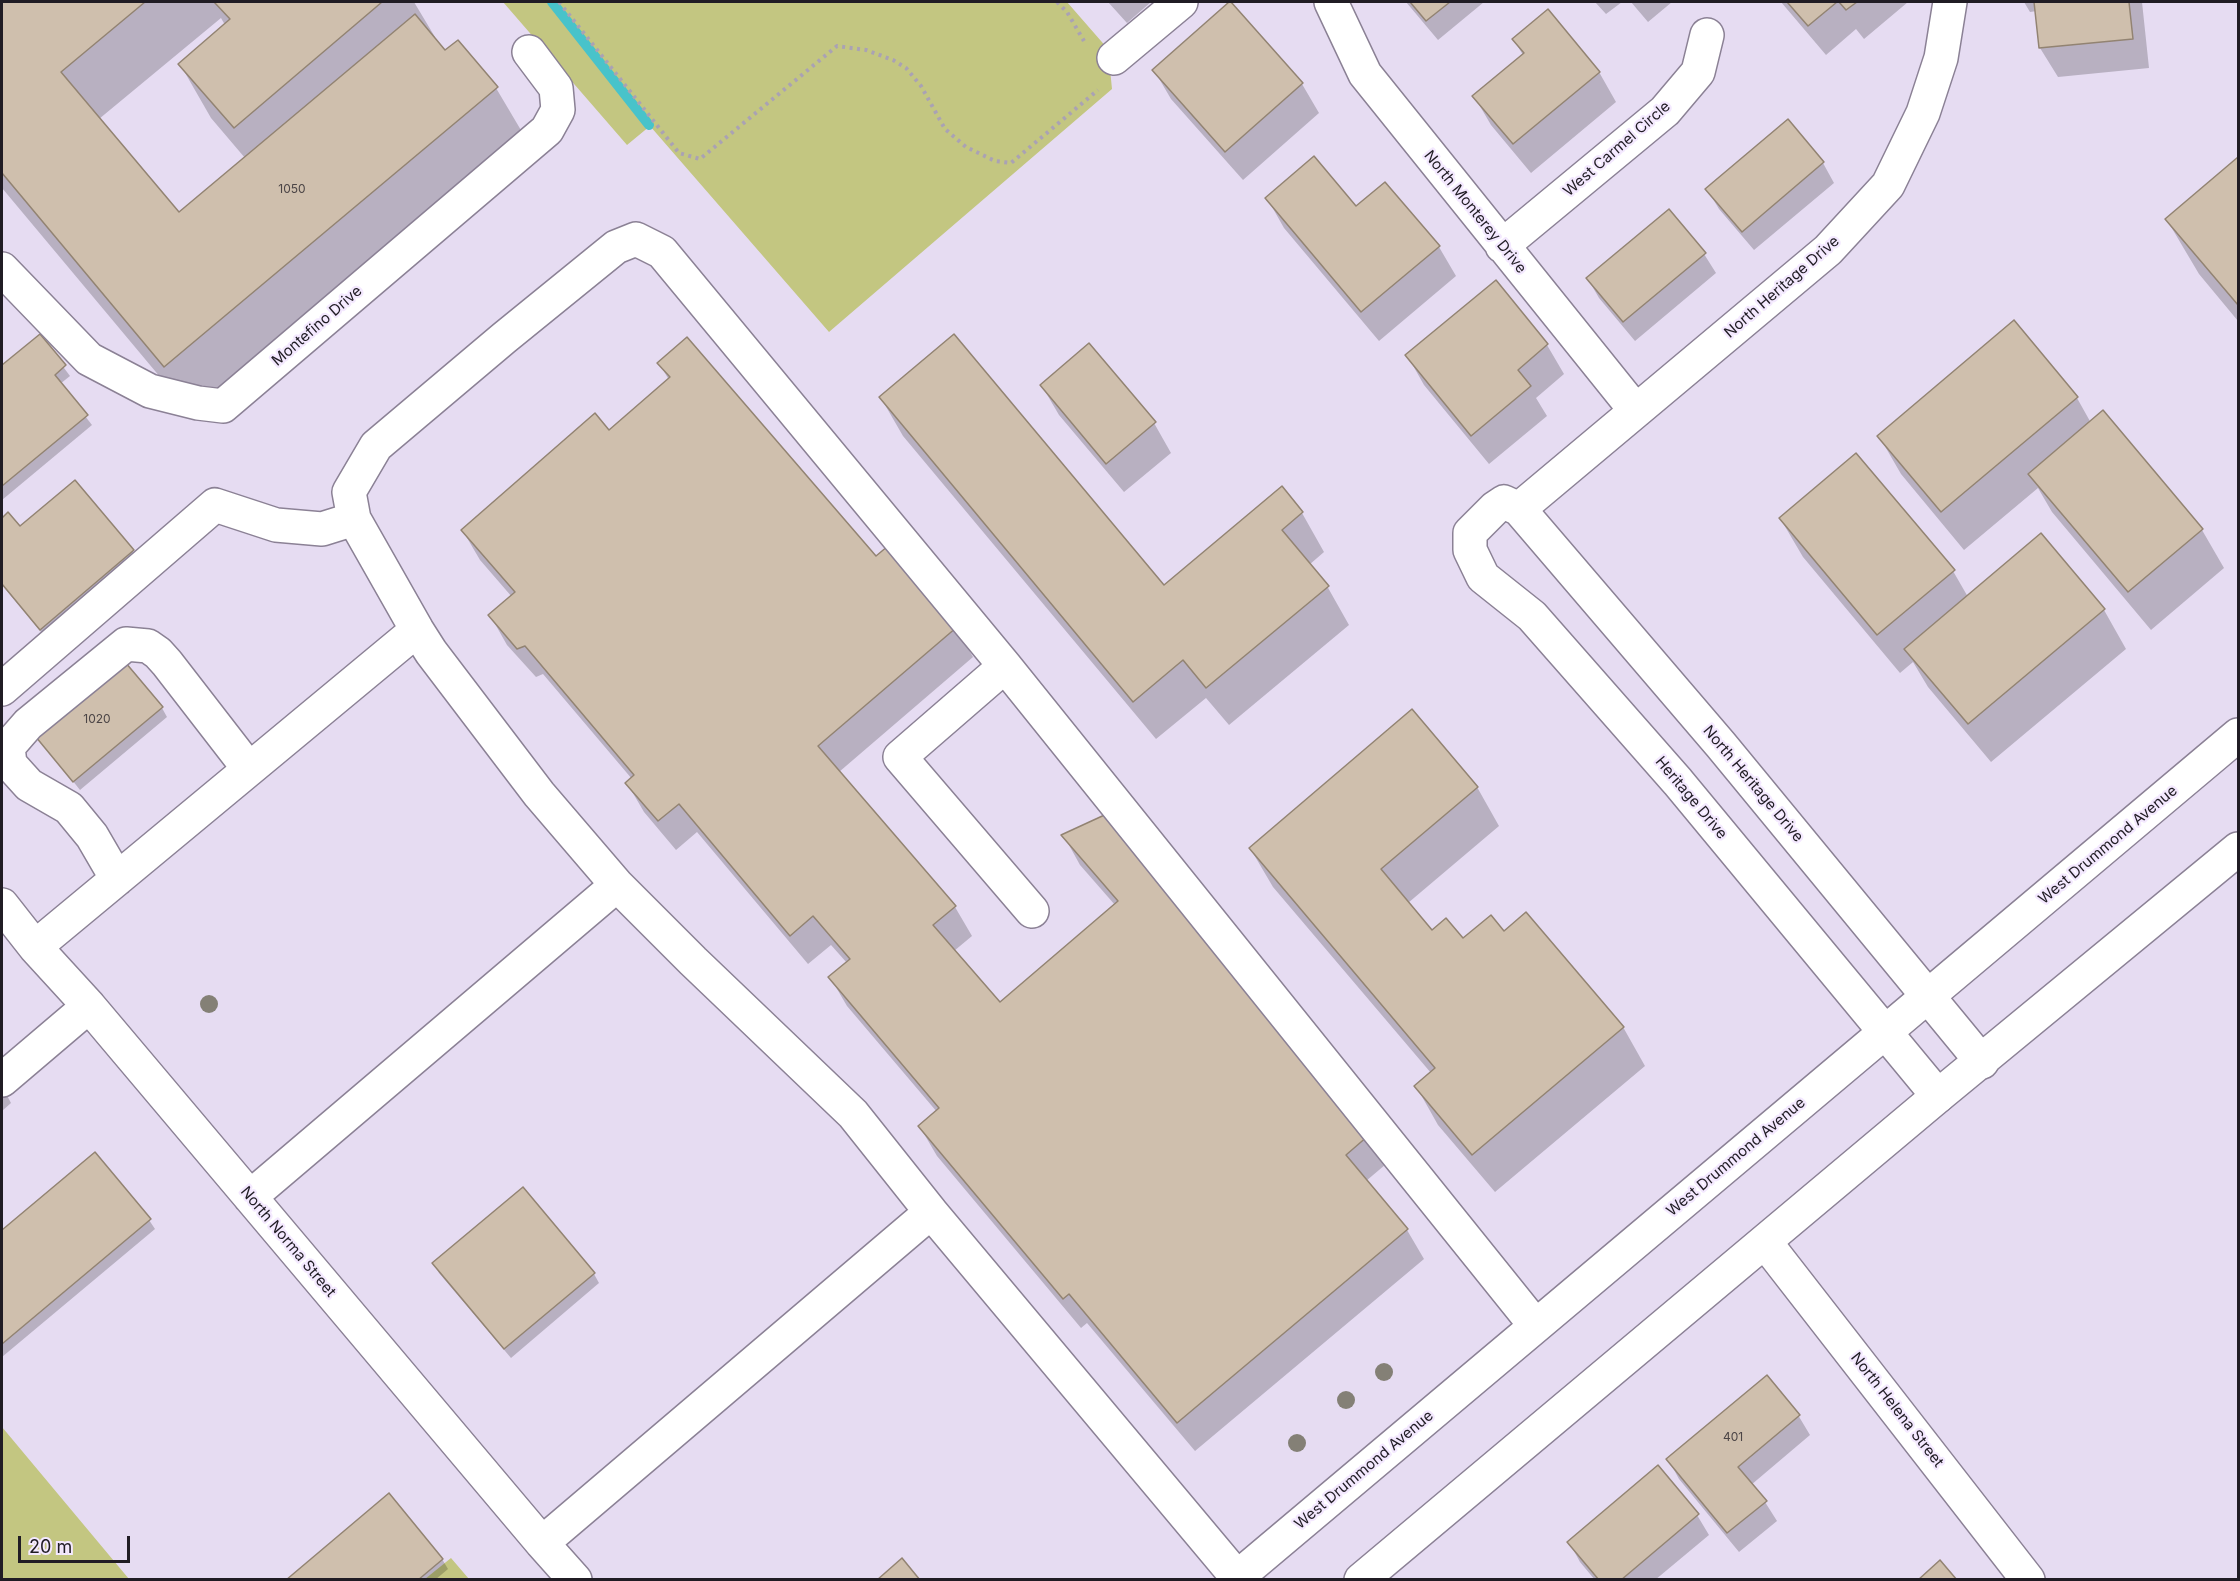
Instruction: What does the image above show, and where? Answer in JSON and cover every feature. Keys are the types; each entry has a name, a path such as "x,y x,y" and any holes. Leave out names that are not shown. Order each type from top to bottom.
{"street":[{"path":"1100,64 1181,2"},
{"name":"North Monterey Drive","path":"1331,2 1365,74 1636,411"},
{"name":"North Heritage Drive","path":"1950,2 1941,58 1923,113 1888,185 1828,250 1636,411 1507,508 1721,745 1982,1062"},
{"name":"West Carmel Circle","path":"1503,246 1665,111 1698,72 1707,35"},
{"name":"Montefino Drive","path":"2,269 89,359 150,391 198,403 223,406 547,130 558,110 556,88 529,52"},
{"path":"1236,1579 931,1212 853,1114 617,885 539,794 431,652 354,519 349,492 376,446 616,246 636,239 662,252 1005,666 1535,1325"},
{"path":"2,689 215,505 276,525 322,529 354,519"},
{"name":"Heritage Drive","path":"1507,508 1470,533 1470,550 1482,577 1532,615 1678,782 1938,1096"},
{"path":"35,947 417,630"},
{"path":"117,879 92,836 69,808 29,785 10,764 8,747 28,724 126,644 148,646 167,663 249,769"},
{"path":"1005,666 900,757 1032,911"},
{"name":"West Drummond Avenue","path":"1236,1579 2238,735"},
{"path":"1361,1580 1938,1096 2238,849"},
{"path":"250,1197 617,885"},
{"name":"North Norma Street","path":"2,905 35,947 89,1006 575,1580"},
{"path":"2,1080 89,1006"},
{"path":"542,1543 931,1212"},
{"name":"North Helena Street","path":"1766,1242 2028,1580"}],"path":[{"path":"559,2 679,153 700,159 837,46 866,50 893,60 906,68 921,86 945,129 966,147 995,161 1011,163 1098,90 1100,64 1067,12 1057,2"}],"green space":[{"path":"503,2 1067,2 1108,49 1112,89 829,332 650,126 627,145"},
{"path":"2,1427 129,1579 2,1579"},
{"path":"451,1558 469,1579 425,1579"}],"building":[{"path":"2,2 145,2 61,72 179,212 415,14 445,50 458,40 498,87 164,367 2,173"},
{"path":"214,2 382,2 234,128 178,64 230,19"},
{"path":"1229,2 1303,83 1225,152 1152,70"},
{"path":"1410,2 1450,2 1426,21"},
{"path":"1787,2 1837,2 1808,26"},
{"path":"1839,2 1857,2 1846,10"},
{"path":"2034,2 2129,2 2133,39 2039,48"},
{"path":"1548,9 1600,72 1513,144 1472,96 1524,53 1512,39"},
{"path":"1788,119 1824,162 1742,232 1705,189"},
{"path":"1314,156 1356,206 1385,182 1440,246 1361,312 1265,198"},
{"path":"2238,157 2238,305 2165,219"},
{"path":"1669,209 1706,253 1623,322 1586,278"},
{"path":"1496,280 1548,344 1518,370 1531,386 1471,436 1405,355"},
{"path":"2014,320 2078,397 1941,512 1877,436"},
{"path":"40,334 66,365 55,375 88,415 2,486 2,365"},
{"path":"954,334 1164,585 1282,486 1303,512 1282,530 1329,586 1206,688 1183,660 1133,702 879,397"},
{"path":"687,337 876,556 888,546 957,627 818,746 956,906 933,925 1000,1002 1118,901 1061,835 1111,812 1376,1129 1346,1155 1408,1229 1177,1423 1069,1294 1063,1299 918,1126 939,1108 828,977 850,959 813,916 790,936 679,804 658,821 625,783 634,775 525,646 517,649 488,615 515,592 461,530 595,413 609,430 670,377 657,363"},
{"path":"1089,343 1156,422 1106,464 1040,385"},
{"path":"2103,410 2203,529 2128,592 2028,474"},
{"path":"1856,453 1955,570 1877,635 1779,518"},
{"path":"75,480 134,550 40,630 2,584 2,518 8,512 20,526"},
{"path":"2041,533 2105,609 1968,724 1904,649"},
{"path":"120,656 163,707 73,782 31,731"},
{"path":"1412,709 1478,787 1381,869 1432,930 1446,918 1463,938 1491,915 1504,931 1526,912 1624,1027 1472,1155 1414,1086 1435,1068 1249,848"},
{"path":"95,1152 151,1219 2,1344 2,1230"},
{"path":"523,1187 595,1273 504,1349 432,1263"},
{"path":"1767,1375 1800,1415 1738,1467 1767,1501 1727,1533 1666,1459"},
{"path":"1658,1465 1699,1514 1621,1580 1599,1580 1567,1542"},
{"path":"389,1493 443,1559 418,1580 286,1580"},
{"path":"902,1558 920,1580 877,1580"},
{"path":"1940,1560 1957,1580 1918,1580"}],"waterway":[{"path":"552,2 649,125"}]}
